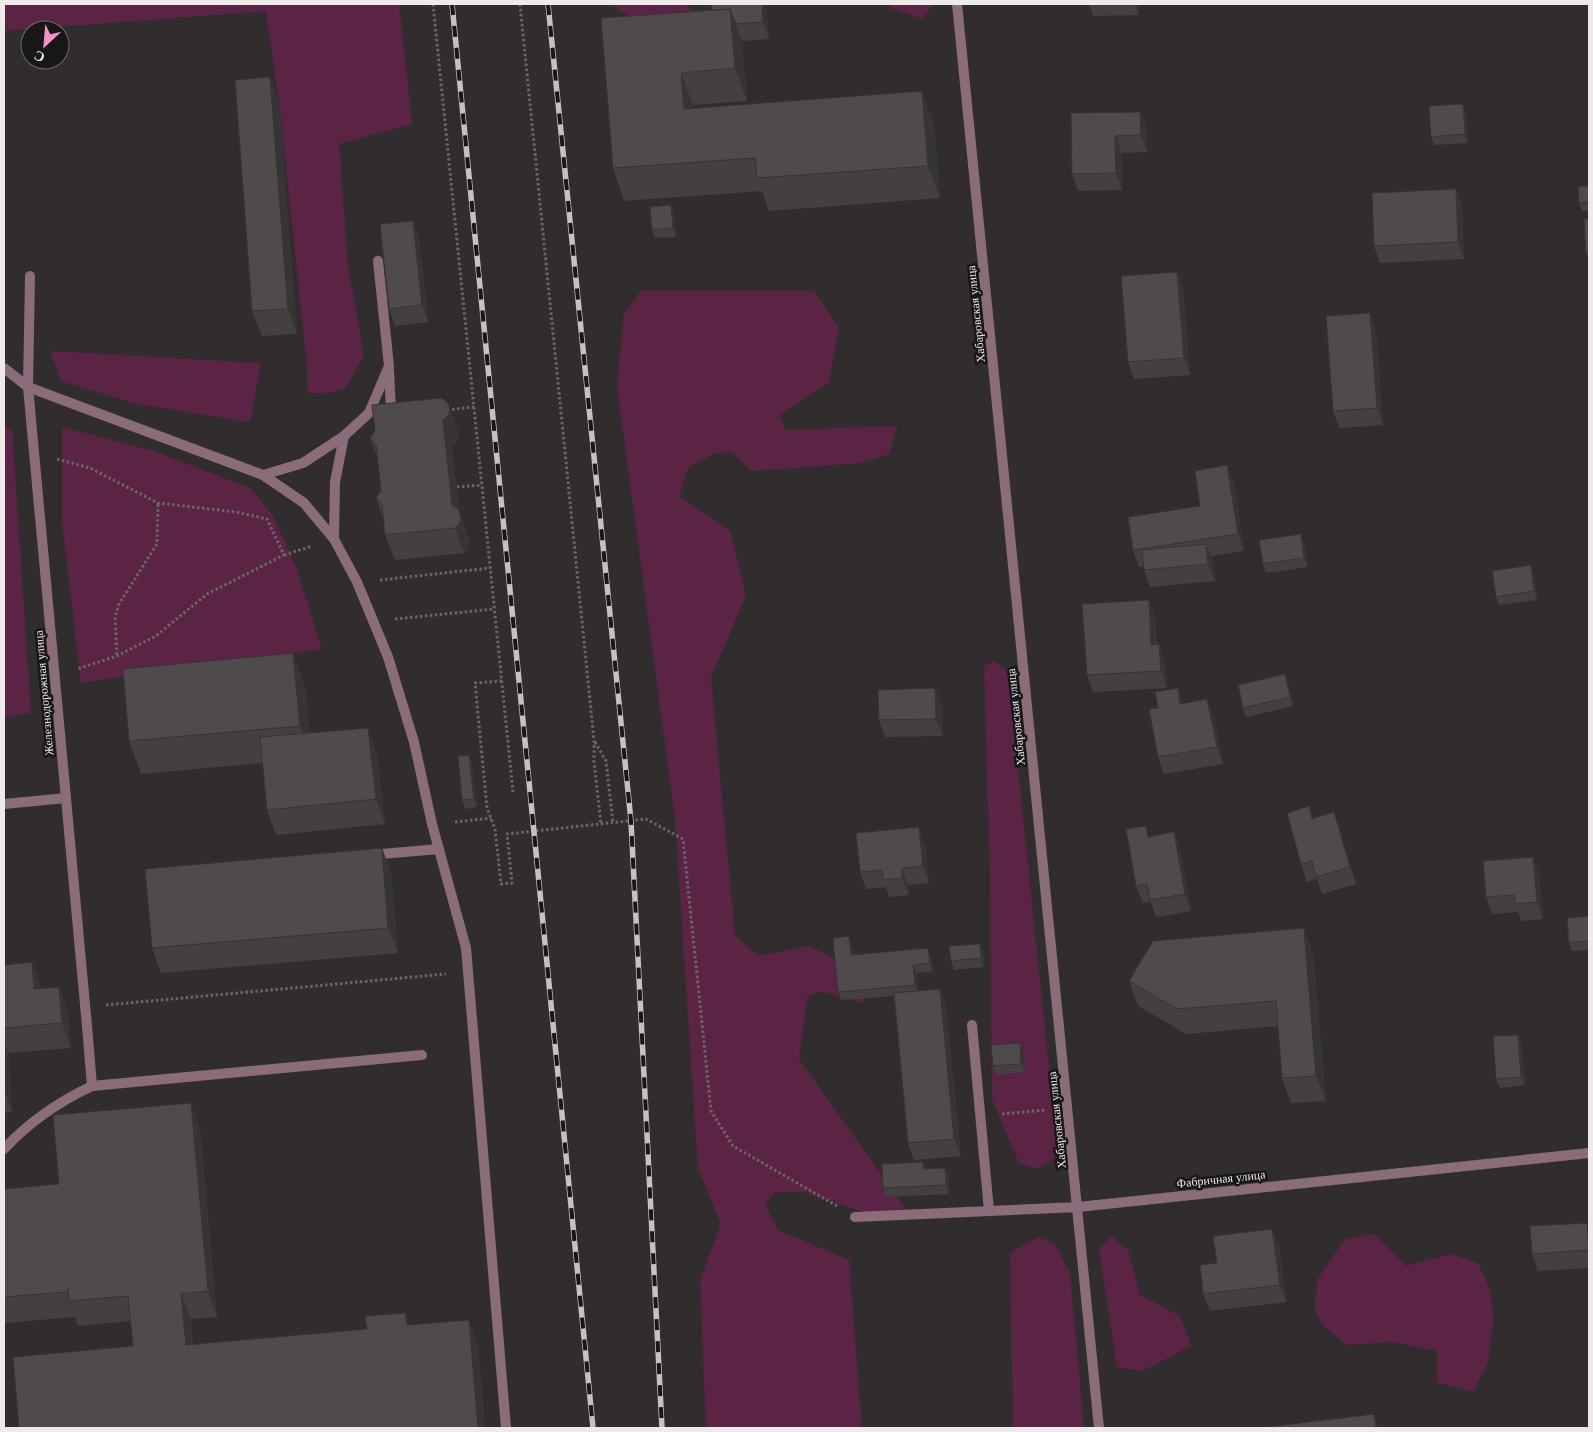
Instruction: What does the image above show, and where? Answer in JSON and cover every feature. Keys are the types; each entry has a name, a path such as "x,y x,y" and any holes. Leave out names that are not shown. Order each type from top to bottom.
{"street":[{"name":"Хабаровская улица","path":"957,4 1099,1428"},
{"path":"369,413 391,411 389,366 378,261"},
{"name":"Железнодорожная улица","path":"30,276 28,387 92,1086"},
{"path":"263,475 303,463 344,436 369,413 389,366"},
{"path":"4,368 28,387 263,475 304,503 334,538 357,582 388,657 414,742 432,824 466,948 506,1428"},
{"path":"334,538 335,482 344,436"},
{"path":"4,804 66,798"},
{"path":"359,857 439,849"},
{"path":"972,1025 990,1211"},
{"path":"4,1149 40,1115 61,1101 92,1086 422,1055"},
{"name":"Фабричная улица","path":"855,1217 1078,1207 1589,1153"}],"path":[{"path":"433,4 513,792"},
{"path":"520,4 601,824"},
{"path":"438,411 474,407"},
{"path":"34,452 90,468 158,503 236,512 268,519 284,555 207,594 156,636 117,656 55,676"},
{"path":"457,487 482,485"},
{"path":"117,656 115,617 119,604 157,544 158,503"},
{"path":"357,582 490,568"},
{"path":"374,621 494,610"},
{"path":"502,681 475,683 488,808 495,829 501,884 512,883 507,834 646,819 683,839 711,1111 734,1146 855,1217"},
{"path":"594,741 606,761 613,823"},
{"path":"432,824 492,818"},
{"path":"86,1007 469,972"},
{"path":"981,1116 1068,1108"}],"shaded area":[{"path":"4,4 399,4 412,124 339,144 348,265 364,356 345,389 322,394 308,393 307,365 279,102 266,11 70,26 70,20 20,20 20,30 4,31"},
{"path":"611,4 685,4 692,11 682,22 638,22"},
{"path":"889,4 933,4 923,19 890,8"},
{"path":"641,291 814,291 839,327 829,382 779,416 786,430 897,426 889,454 861,463 752,471 732,452 716,453 688,468 679,497 730,530 746,595 711,678 735,936 759,956 808,946 878,978 862,1003 820,991 807,997 799,1059 908,1212 878,1217 803,1192 774,1192 765,1205 778,1230 849,1260 862,1428 706,1428 700,1280 721,1224 698,1169 675,818 617,386 624,314"},
{"path":"50,351 261,363 250,422 137,404 61,381"},
{"path":"4,426 12,430 31,713 4,717"},
{"path":"62,427 154,451 250,488 272,514 296,567 322,649 81,683 62,522"},
{"path":"995,661 1008,672 1057,1145 1052,1161 1036,1169 1019,1163 992,1099 990,875 984,666"},
{"path":"1374,1234 1406,1266 1451,1254 1478,1263 1490,1290 1493,1319 1488,1363 1473,1392 1437,1382 1437,1351 1394,1342 1347,1345 1322,1325 1315,1310 1317,1280 1345,1239"},
{"path":"1111,1236 1128,1250 1140,1295 1180,1316 1191,1346 1142,1371 1117,1367 1099,1249"},
{"path":"1038,1237 1055,1244 1070,1273 1084,1428 1013,1428 1010,1253"}],"building":[{"path":"711,4 762,4 763,22 736,24 730,9 712,10"},
{"path":"730,9 735,68 681,73 684,109 922,91 928,166 757,178 755,158 613,168 601,18"},
{"path":"270,77 288,309 252,311 235,80"},
{"path":"1463,104 1465,134 1431,137 1429,106"},
{"path":"1140,112 1141,135 1115,136 1116,173 1072,174 1071,113"},
{"path":"1589,186 1589,202 1579,203 1578,187"},
{"path":"1456,189 1458,242 1374,246 1372,193"},
{"path":"671,205 673,228 652,230 650,207"},
{"path":"1584,219 1589,219 1589,253 1586,253"},
{"path":"413,221 422,305 389,309 380,224"},
{"path":"1177,272 1184,358 1128,362 1121,276"},
{"path":"1370,313 1377,408 1333,411 1326,316"},
{"path":"441,398 447,402 450,408 449,415 443,420 452,505 458,509 461,516 460,523 455,528 385,535 382,504 376,498 381,491 376,444 370,438 375,431 372,405"},
{"path":"1227,465 1238,534 1133,550 1128,517 1200,506 1195,471"},
{"path":"1301,534 1304,558 1263,564 1259,540"},
{"path":"1206,544 1208,564 1144,570 1142,550"},
{"path":"1531,565 1534,591 1496,597 1492,571"},
{"path":"1149,600 1151,645 1159,644 1161,671 1087,675 1082,604"},
{"path":"293,653 300,726 129,741 123,669"},
{"path":"1285,674 1290,697 1243,708 1238,685"},
{"path":"935,688 936,719 879,720 878,690"},
{"path":"1178,688 1180,704 1207,699 1217,747 1158,757 1149,709 1158,708 1155,692"},
{"path":"368,728 376,799 267,810 260,737"},
{"path":"469,755 474,799 462,800 458,756"},
{"path":"1309,806 1312,819 1334,812 1350,867 1316,877 1312,861 1301,864 1287,813"},
{"path":"1146,826 1148,837 1174,832 1185,894 1150,900 1147,884 1136,886 1126,829"},
{"path":"919,827 923,866 902,868 902,878 883,880 882,870 860,872 856,833"},
{"path":"382,848 388,928 152,948 145,869"},
{"path":"1533,857 1537,902 1515,904 1514,895 1486,897 1483,861"},
{"path":"1589,916 1589,941 1569,943 1567,918"},
{"path":"1304,928 1316,1076 1282,1078 1276,1001 1177,1009 1129,981 1153,941"},
{"path":"849,936 851,955 928,948 930,963 913,965 915,985 838,992 833,938"},
{"path":"980,944 981,958 951,961 949,946"},
{"path":"32,962 34,989 59,987 62,1023 4,1028 4,965"},
{"path":"940,989 954,1139 908,1143 894,993"},
{"path":"1518,1035 1521,1077 1496,1079 1493,1036"},
{"path":"1020,1043 1021,1064 993,1066 991,1045"},
{"path":"191,1103 208,1291 181,1294 186,1345 367,1329 365,1316 405,1313 407,1325 469,1320 478,1428 19,1428 13,1357 133,1346 128,1296 69,1301 68,1287 67,1292 4,1297 4,1189 59,1184 53,1115"},
{"path":"923,1162 923,1169 945,1168 946,1185 883,1188 882,1164"},
{"path":"1587,1223 1589,1250 1532,1254 1530,1226"},
{"path":"1272,1229 1280,1285 1203,1294 1200,1265 1217,1263 1213,1236"},
{"path":"1374,1414 1376,1428 1267,1427"}],"railway":[{"path":"452,4 593,1428"},
{"path":"548,4 631,821 662,1428"}]}
